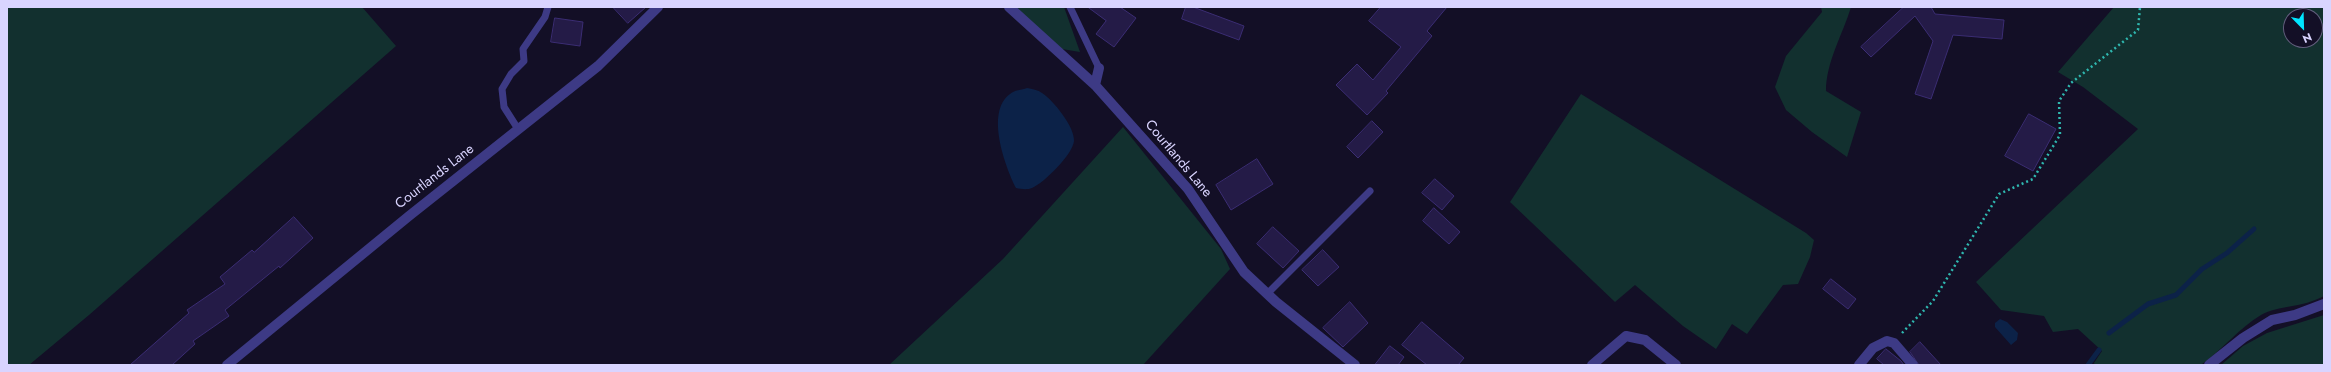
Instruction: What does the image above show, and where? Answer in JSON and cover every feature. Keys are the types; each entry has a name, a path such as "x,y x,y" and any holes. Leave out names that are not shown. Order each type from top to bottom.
{"street":[{"name":"Courtlands Lane","path":"227,365 598,66 658,7"},
{"name":"Courtlands Lane","path":"1009,7 1095,85 1188,189 1244,272 1267,294 1355,365"},
{"path":"1095,85 1099,68"},
{"path":"2209,365 2243,338 2272,320 2295,315 2324,304"},
{"path":"1592,365 1626,336 1645,340 1676,365"},
{"path":"1859,365 1873,348 1881,342 1887,341 1894,343 1913,365"}],"lane":[{"path":"518,129 504,107 502,89 511,74 524,61 523,49 545,17 548,7"},
{"path":"1070,7 1089,50 1099,68"},
{"path":"1267,294 1370,191"}],"path":[{"path":"1894,343 1933,301 1999,194 2033,178 2060,135 2059,101 2070,83 2138,30 2140,7"}],"green space":[{"path":"7,7 362,7 396,46 89,315 29,365 7,365"},
{"path":"1013,7 1064,7 1080,52 1062,49"},
{"path":"1821,7 1851,7 1829,69 1826,91 1861,112 1847,157 1812,132 1786,110 1775,87 1786,56 1822,12"},
{"path":"2114,7 2324,7 2324,296 2307,303 2275,310 2261,315 2245,326 2202,364 2197,365 2095,365 2094,363 2102,351 2078,329 2053,332 2044,316 2001,310 1976,282 2138,129 2083,87 2058,72"},
{"path":"1581,94 1806,233 1814,240 1810,257 1798,284 1783,285 1747,334 1732,324 1716,349 1683,326 1635,285 1615,302 1510,202"},
{"path":"1123,127 1221,249 1230,269 1143,365 889,365 1003,259"},
{"path":"2324,315 2324,365 2221,365 2243,346 2267,333"}],"water":[{"path":"1027,88 1047,96 1067,122 1071,129 1074,141 1069,153 1057,168 1037,185 1030,189 1024,189 1016,188 1007,167 998,126 999,113 1003,102 1010,94"},
{"path":"2000,319 2007,322 2018,333 2017,340 2011,345 1995,327 1995,323"}],"building":[{"path":"613,7 646,7 628,23"},
{"path":"1088,7 1120,7 1136,18 1114,47 1096,34 1106,21"},
{"path":"1186,7 1193,7 1244,26 1239,40 1182,19"},
{"path":"1381,7 1447,7 1427,31 1432,36 1386,91 1388,93 1367,115 1336,85 1357,64 1373,80 1401,47 1369,21"},
{"path":"1904,7 1931,7 1935,14 2004,20 2002,39 1953,35 1931,99 1915,94 1933,41 1915,16 1871,57 1861,47"},
{"path":"555,18 583,22 580,46 551,42"},
{"path":"2029,114 2056,129 2033,171 2005,156"},
{"path":"1372,121 1383,132 1358,158 1347,147"},
{"path":"1257,159 1273,184 1231,210 1216,185"},
{"path":"1435,179 1454,196 1442,210 1422,193"},
{"path":"1434,208 1460,232 1449,244 1423,221"},
{"path":"294,217 313,238 280,268 279,266 225,310 229,316 193,341 195,344 172,365 130,365 189,313 187,310 225,284 220,277 252,250 254,252"},
{"path":"1273,227 1299,251 1283,268 1257,244"},
{"path":"1323,250 1339,267 1318,286 1302,270"},
{"path":"1831,279 1856,299 1848,309 1823,289"},
{"path":"1350,302 1368,323 1343,347 1323,328"},
{"path":"1422,322 1464,358 1458,365 1427,365 1402,345"},
{"path":"1920,342 1941,365 1919,365 1910,352"},
{"path":"1390,346 1404,357 1398,365 1375,365"},
{"path":"1886,349 1904,365 1884,365 1877,359"}],"waterway":[{"path":"2109,333 2148,304 2176,295 2202,269 2227,253 2254,229"},
{"path":"2088,365 2099,350"}]}
